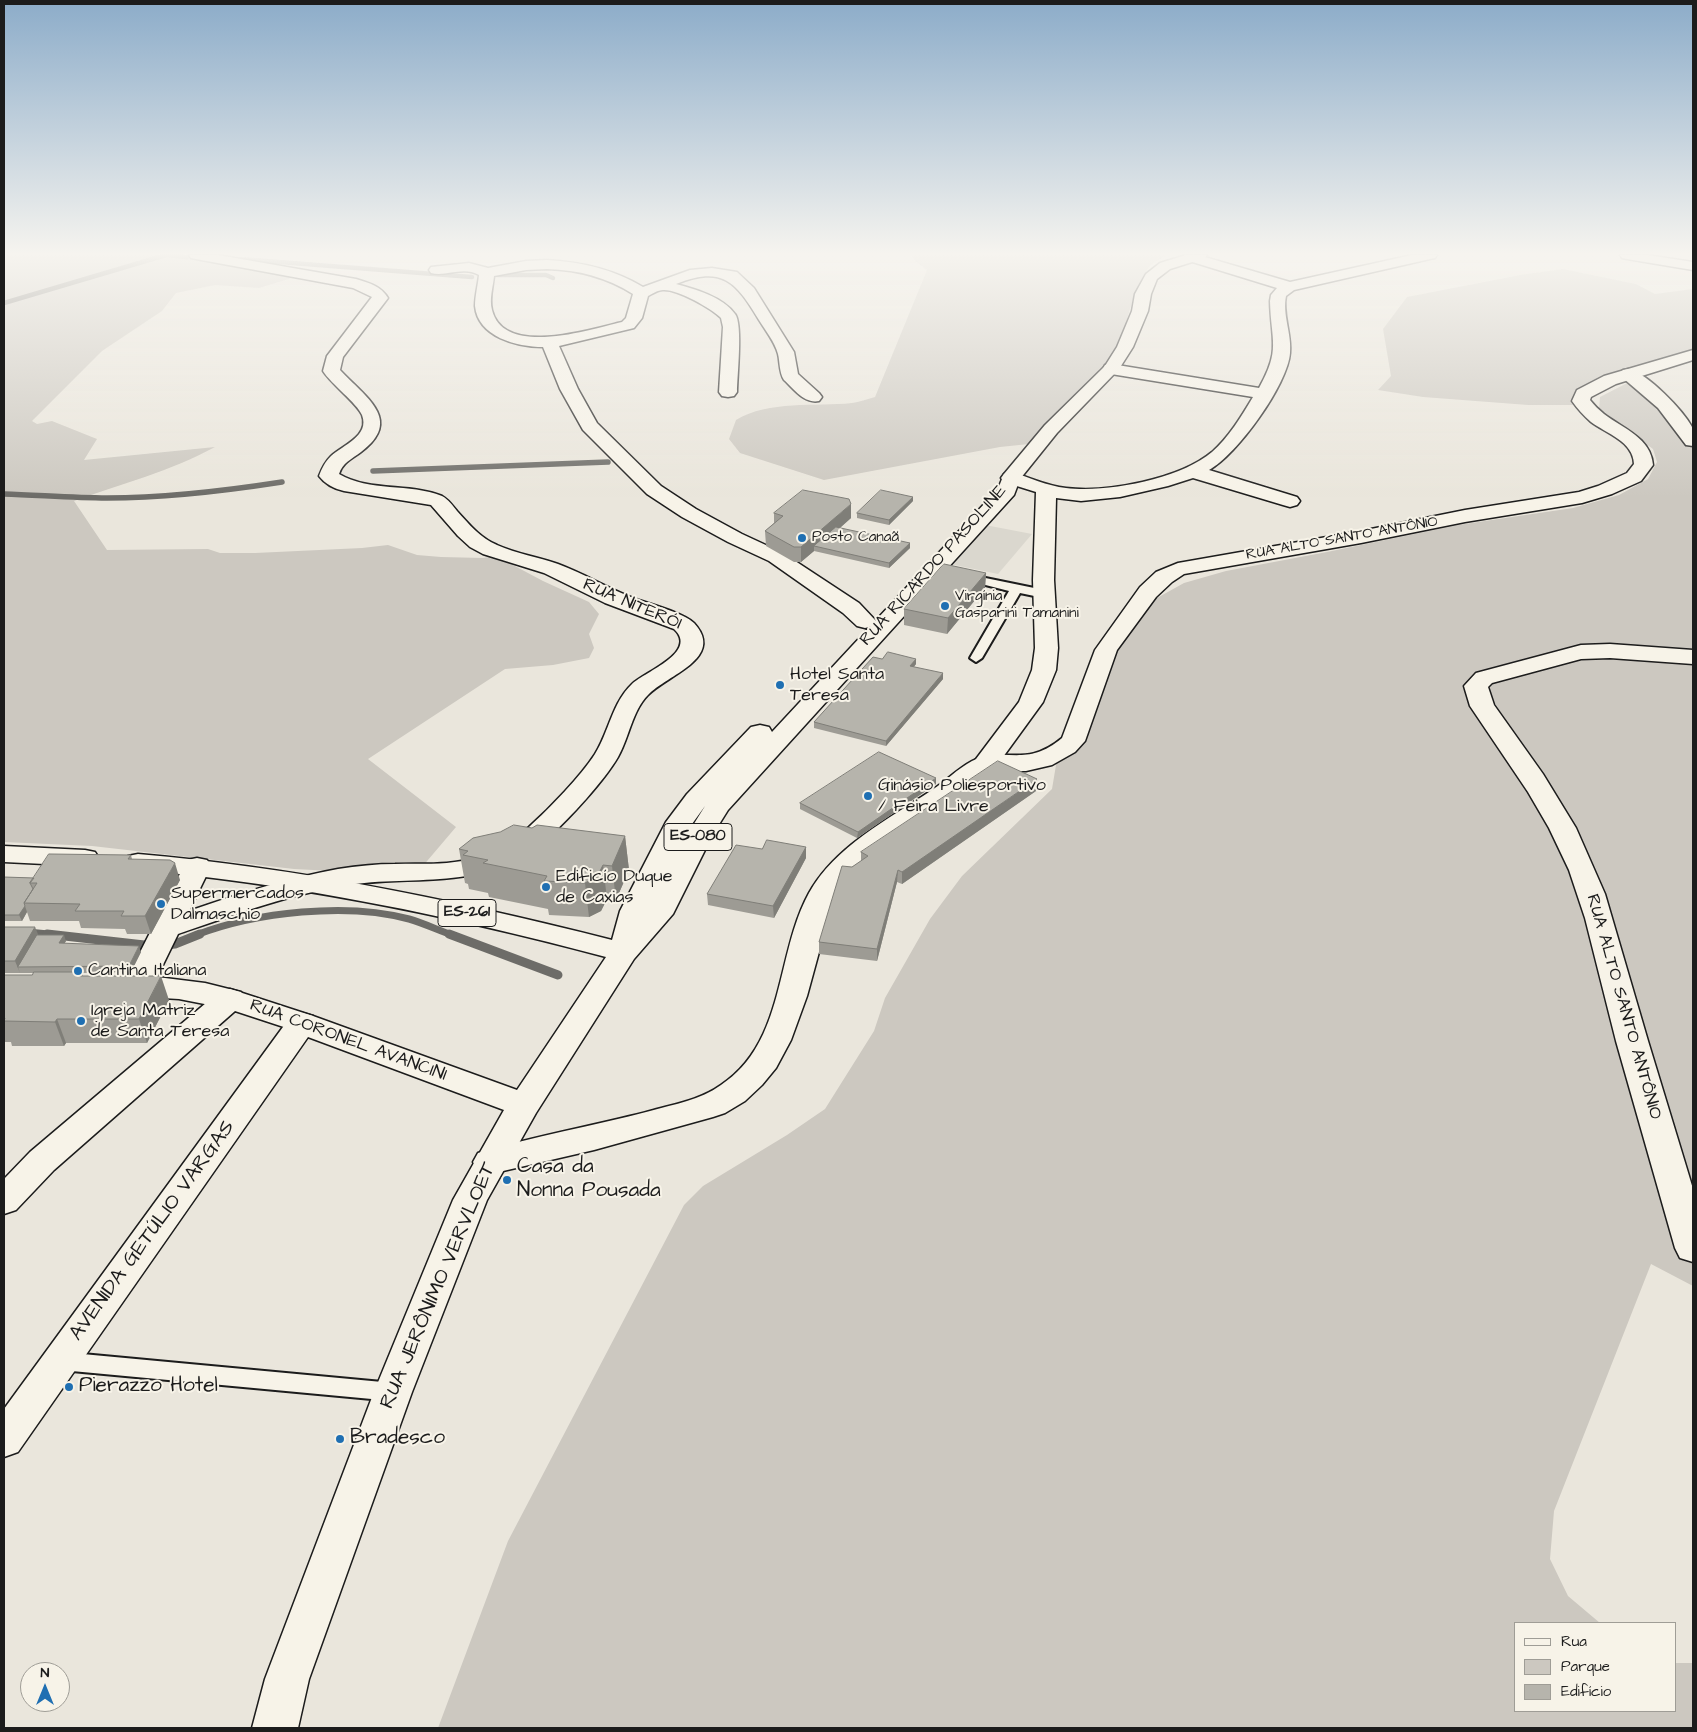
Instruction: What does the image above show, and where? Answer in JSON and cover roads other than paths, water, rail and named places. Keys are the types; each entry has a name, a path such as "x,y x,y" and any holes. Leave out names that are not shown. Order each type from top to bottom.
{"street":[{"name":"RUA NITERÓI","path":"308,883 364,874 454,870 488,863 516,848 534,836 605,758 613,745 638,690 686,656 693,644 688,629 682,624 613,598 551,569 490,550 477,543 464,532 438,501 344,485 329,476 329,472 334,465 368,436 373,419 370,412 331,371 332,364 350,336"},
{"path":"509,336 549,342 578,336"},
{"path":"728,392 731,336"},
{"path":"776,336 786,352 790,376 813,397"},
{"name":"ES-080","path":"1010,478 1051,429 1111,369 1130,336"},
{"path":"1010,478 1029,482 1046,490 1078,495 1111,493 1192,471 1212,460 1230,443 1264,394 1282,356 1284,336"},
{"path":"549,342 569,389 590,426 654,490 696,517 776,557 851,608 865,621"},
{"name":"RUA ALTO SANTO ANTÔNIO","path":"986,763 1034,763 1052,757 1073,741 1106,650 1148,592 1164,577 1178,569 1362,537 1465,516 1582,497 1605,490 1634,477 1644,465 1644,454 1629,438 1596,417 1582,400 1584,394 1592,388 1629,374 1693,355"},
{"path":"1111,369 1264,394"},
{"path":"1629,374 1646,385 1659,398 1693,441"},
{"path":"1192,471 1290,501"},
{"name":"RUA RICARDO PASOLINE","path":"624,952 634,912 686,812 990,488 1010,478"},
{"name":"RUA RICARDO PASOLINE","path":"624,952 659,914 700,834 718,806 1006,490 1010,478"},
{"path":"490,1162 594,1138 713,1105 730,1097 751,1079 768,1054 785,1020 812,922 828,886 842,868 862,850 986,763 1028,705 1041,681 1046,643 1044,594 1046,490"},
{"name":"RUA ALTO SANTO ANTÔNIO","path":"1693,657 1620,651 1581,652 1484,678 1476,686 1482,706 1549,802 1573,848 1590,889 1605,933 1632,1040 1693,1248"},
{"name":"ES-261","path":"4,854 197,866 308,883 418,902 527,926 624,952"},
{"path":"138,986 197,866"},
{"path":"160,941 308,883"},
{"name":"RUA JERÔNIMO VERVLOET","path":"275,1728 287,1680 393,1392 470,1200 524,1105 624,952"},
{"name":"RUA CORONEL AVANCINI","path":"100,986 174,987 230,999 302,1023 524,1105"},
{"path":"4,1201 42,1161 230,999"},
{"name":"AVENIDA GETÚLIO VARGAS","path":"4,1440 302,1023"}],"lane":[{"path":"933,570 1044,594"},
{"path":"976,658 1016,589"},
{"path":"60,1361 393,1392"}],"waterway":[{"path":"373,471 608,462"},
{"path":"4,494 129,498 217,491 282,482"},
{"path":"196,935 246,920 273,915 330,911 358,911 385,914 409,919 452,935"},
{"path":"28,932 58,935"},
{"path":"47,934 153,946"},
{"path":"165,945 175,944 200,934"},
{"path":"449,934 558,975"}],"place":[{"name":"Posto Canaã","path":"802,538"},
{"name":"Virgínia Gasparini Tamanini","path":"945,606"},
{"name":"Hotel Santa Teresa","path":"780,685"},
{"name":"Ginásio Poliesportivo / Feira Livre","path":"868,796"},
{"name":"Edificío Duque de Caxias","path":"546,887"},
{"name":"Supermercados Dalmaschio","path":"161,904"},
{"name":"Cantina Italiana","path":"78,971"},
{"name":"Igreja Matriz de Santa Teresa","path":"81,1021"},
{"name":"Casa da Nonna Pousada","path":"507,1180"},
{"name":"Pierazzo Hotel","path":"69,1387"},
{"name":"Bradesco","path":"340,1439"}]}
